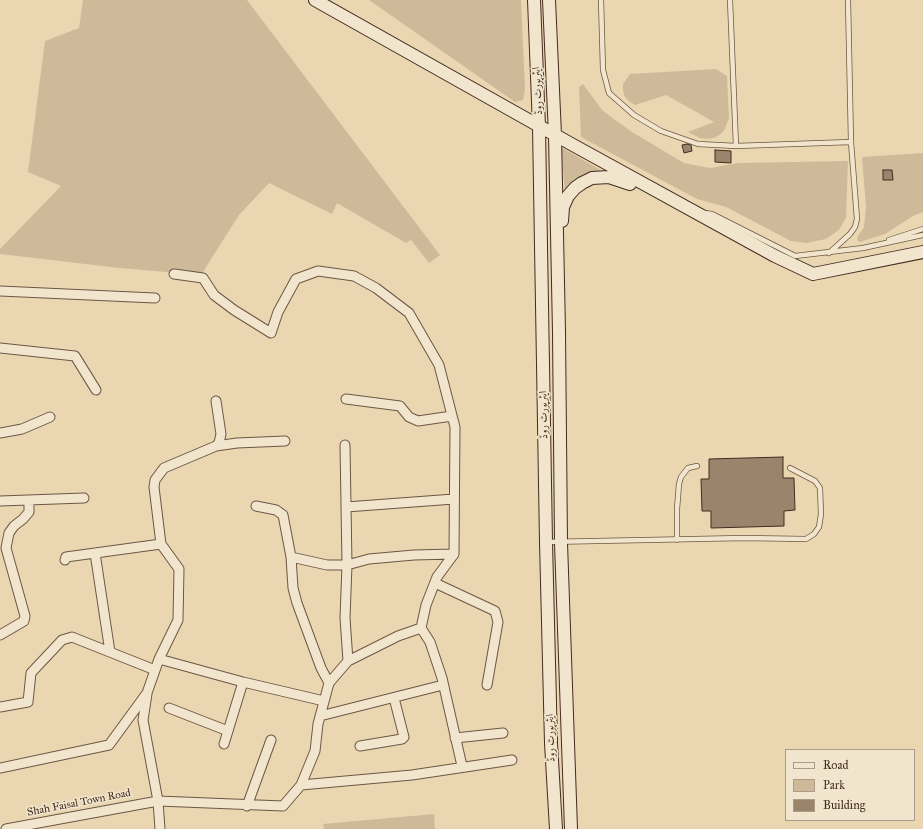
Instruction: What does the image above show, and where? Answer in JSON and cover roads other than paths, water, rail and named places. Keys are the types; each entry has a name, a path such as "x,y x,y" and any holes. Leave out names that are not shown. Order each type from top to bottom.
{"main road":[{"path":"315,0 670,199 775,256 813,274 923,252"},
{"name":"ایئرپورٹ روڈ","path":"534,0 540,127 546,542 551,743 556,829"},
{"name":"ایئرپورٹ روڈ","path":"549,0 555,135 561,542 571,829"},
{"path":"556,260 563,237 563,207 568,196 582,183 592,178 609,177 621,180 670,199"}],"street":[{"path":"174,274 203,278 214,295 234,310 271,333 278,312 296,279 318,271 354,276 376,288 409,313 439,365 455,427 454,554 437,576 426,605 420,628"},
{"path":"0,291 155,298"},
{"path":"0,348 75,356 96,390"},
{"path":"346,398 400,406 409,417 418,421 452,416"},
{"path":"216,401 221,434 219,443 216,446"},
{"path":"0,432 22,429 50,417"},
{"path":"160,829 158,801 143,720 147,692 159,659 178,620 179,569 162,544 154,487 155,480 164,468 216,446 285,440"},
{"path":"345,445 347,566 344,618 348,661"},
{"path":"0,501 84,498"},
{"path":"346,507 454,499"},
{"path":"0,635 24,621 25,616 6,548 9,533 14,526 23,520 29,512 29,500"},
{"path":"256,506 276,510 283,516 291,557 293,588 297,603 321,668 329,683 348,661 398,636 420,628"},
{"path":"66,560 66,557 162,544"},
{"path":"95,553 110,652"},
{"path":"291,557 327,565 347,566 368,559 414,555 454,554"},
{"path":"434,583 495,611 498,622 487,686"},
{"path":"420,628 430,642 443,685 462,766"},
{"path":"0,707 28,702 31,673 62,640 72,637 155,670"},
{"path":"159,659 243,682 324,701"},
{"path":"224,744 243,682"},
{"name":"Shah Faisal Town Road","path":"6,829 158,801 247,806 283,806 301,785 315,751 320,716 329,683"},
{"path":"320,716 443,685"},
{"path":"0,768 109,745 147,692"},
{"path":"360,746 402,739 404,737 394,698"},
{"path":"170,708 228,731"},
{"path":"456,738 503,733"},
{"path":"247,806 271,740"},
{"path":"301,785 412,775 462,766 512,760"}],"lane":[{"path":"601,0 603,70 609,93 634,115 661,131 698,144 736,146 852,142"},
{"path":"730,0 736,146"},
{"path":"829,253 850,234 857,219 852,142 848,0"},
{"path":"695,212 712,214 795,256 863,248 923,235"},
{"path":"863,248 923,229"},
{"path":"677,540 679,484 684,472 688,468 697,466"},
{"path":"546,542 806,538 814,534 819,527 821,514 820,488 815,481 790,468"}]}
